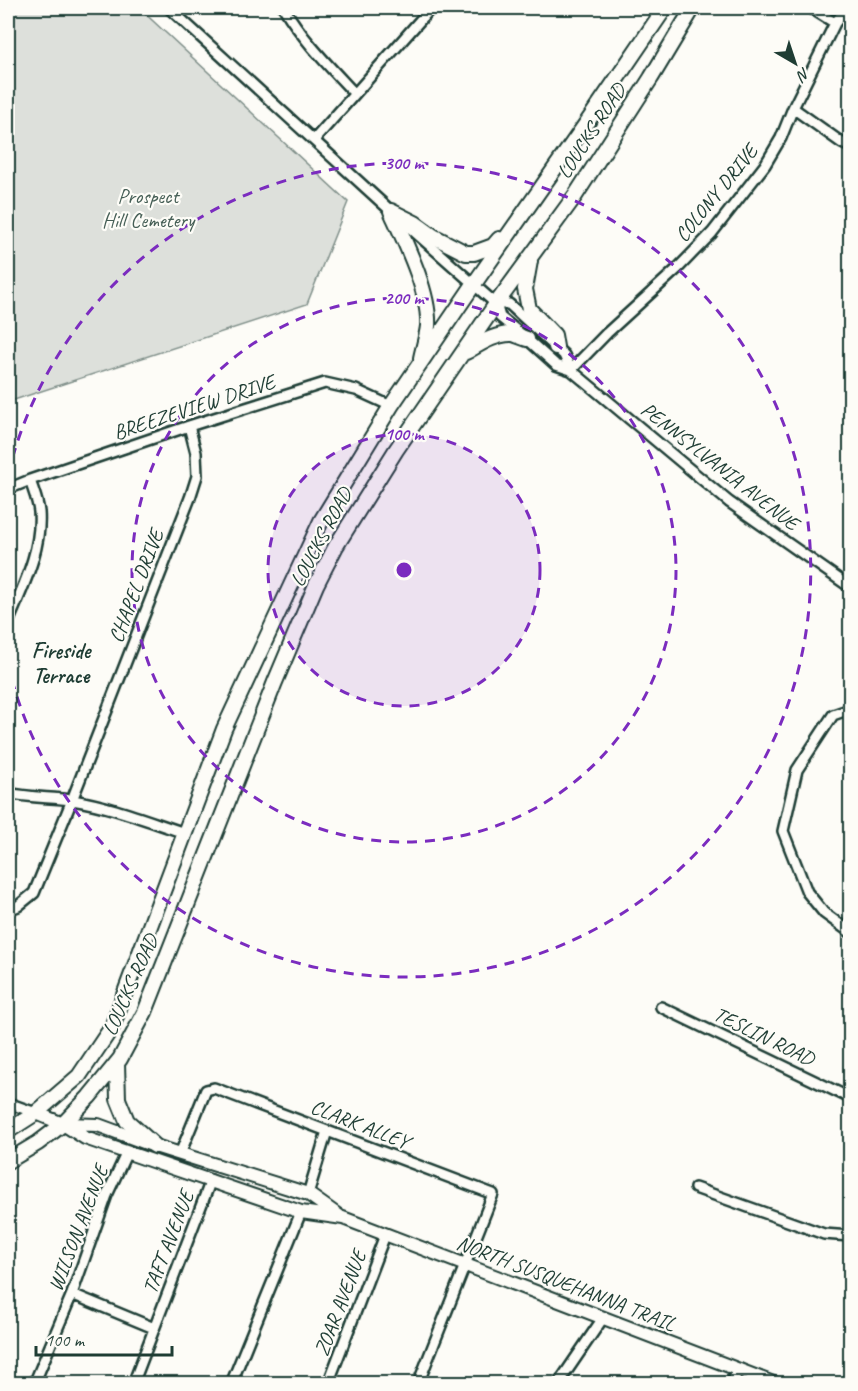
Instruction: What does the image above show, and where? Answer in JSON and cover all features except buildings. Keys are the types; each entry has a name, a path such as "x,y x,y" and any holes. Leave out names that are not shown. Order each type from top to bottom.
{"highway":[{"name":"LOUCKS ROAD","path":"8,1131 36,1113 79,1076 112,1027 224,729 321,521 391,406 665,8"},
{"name":"LOUCKS ROAD","path":"8,1161 38,1143 63,1124 117,1063 145,1012 275,682 321,575 336,546 396,450 496,304 575,196 693,8"},
{"path":"392,211 466,253 474,253 494,246 512,221 530,205"},
{"path":"392,211 409,250 426,302 428,326 420,364"},
{"path":"531,256 525,289 529,309 554,335 556,347"},
{"path":"462,354 498,336 513,334 527,339"},
{"path":"117,1063 118,1100 128,1121 155,1146"}],"main road":[{"name":"NORTH SUSQUEHANNA TRAIL","path":"36,1113 63,1124 85,1138 302,1212 343,1218"},
{"name":"NORTH SUSQUEHANNA TRAIL","path":"63,1124 98,1125 155,1146 308,1194 343,1218 776,1383"}],"street":[{"name":"PENNSYLVANIA AVENUE","path":"169,8 496,304 500,317 556,365 571,370 729,502 850,587"},
{"path":"285,8 314,50 354,93"},
{"path":"811,8 835,23"},
{"name":"COLONY DRIVE","path":"571,370 712,233 765,165 781,138 835,23 847,8"},
{"path":"314,140 427,9"},
{"path":"794,108 850,147"},
{"name":"PENNSYLVANIA AVENUE","path":"496,304 509,304 564,355 571,370"},
{"name":"BREEZEVIEW DRIVE","path":"8,489 189,426 325,383 356,390 391,406"},
{"name":"CHAPEL DRIVE","path":"8,910 18,906 34,893 190,498 197,476 196,453 189,426"},
{"path":"8,624 37,545 39,509 30,480"},
{"path":"850,709 833,715 797,770 783,831 807,892 824,913 850,933"},
{"path":"8,793 24,797 72,800 127,813 185,833"},
{"name":"TESLIN ROAD","path":"661,1007 850,1098"},
{"name":"CLARK ALLEY","path":"180,1154 206,1090 214,1088 493,1194 466,1265"},
{"path":"8,1103 36,1113"},
{"path":"308,1194 327,1131"},
{"name":"WILSON AVENUE","path":"34,1383 72,1294 107,1195 127,1152"},
{"name":"TAFT AVENUE","path":"133,1383 211,1180"},
{"path":"695,1188 824,1234 850,1236"},
{"path":"231,1383 302,1212"},
{"name":"ZOAR AVENUE","path":"328,1383 386,1235"},
{"path":"418,1383 466,1265"},
{"path":"72,1294 154,1328"},
{"path":"558,1383 603,1318"},
{"path":"730,1383 740,1369"}],"green space":[{"name":"Prospect Hill Cemetery","path":"8,8 139,8 348,202 307,304 8,402"}],"district":[{"name":"Fireside Terrace","path":"61,662"}]}
